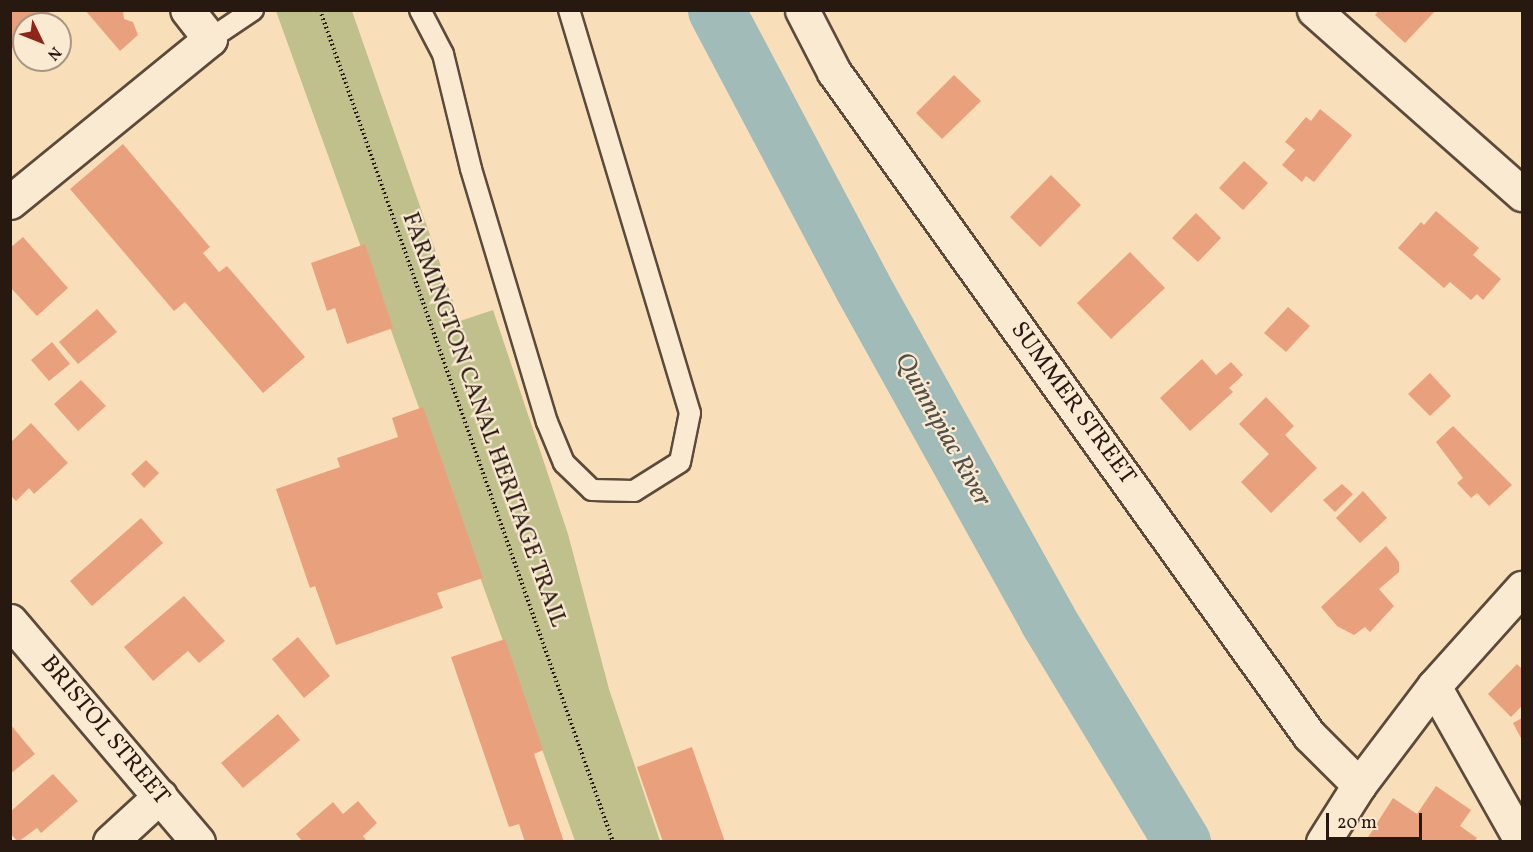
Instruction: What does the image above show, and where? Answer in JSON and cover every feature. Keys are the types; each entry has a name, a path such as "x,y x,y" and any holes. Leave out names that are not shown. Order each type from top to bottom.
{"street":[{"path":"10,202 210,39 187,10"},
{"name":"SUMMER STREET","path":"802,10 834,72 1302,725 1359,785"},
{"path":"1314,10 1522,194"},
{"path":"1323,842 1359,785 1434,686 1522,588"},
{"name":"BRISTOL STREET","path":"10,621 198,842"},
{"path":"1434,686 1522,842"},
{"path":"110,842 160,796"}],"lane":[{"path":"210,39 253,10"},
{"path":"420,10 443,54 471,169 547,422 564,464 592,490 634,491 680,462 690,413 569,10"}],"path":[{"name":"FARMINGTON CANAL HERITAGE TRAIL","path":"320,10 614,842"}],"green space":[{"path":"276,11 352,11 460,321 493,310 568,534 609,689 660,841 575,841"}],"building":[{"path":"10,10 52,10 50,12 12,12 12,48 10,50"},
{"path":"85,10 123,10 124,19 133,22 138,35 120,51"},
{"path":"1379,10 1436,10 1405,43 1375,15"},
{"path":"954,75 981,101 942,139 916,113"},
{"path":"1320,109 1352,135 1314,182 1306,176 1302,182 1282,165 1295,150 1285,142 1306,117 1311,121"},
{"path":"123,144 210,247 203,253 219,272 227,266 305,357 263,393 185,302 174,311 70,189"},
{"path":"1244,161 1268,183 1243,210 1219,188"},
{"path":"1051,175 1081,205 1040,247 1010,217"},
{"path":"1436,211 1479,248 1473,255 1501,279 1483,300 1477,294 1471,300 1450,282 1444,288 1398,248 1421,222 1424,225"},
{"path":"1196,213 1221,238 1198,262 1172,238"},
{"path":"23,237 68,288 37,316 10,287 10,248"},
{"path":"365,244 393,328 347,344 335,308 327,311 311,263"},
{"path":"1130,252 1165,288 1111,339 1077,303"},
{"path":"1288,307 1310,326 1286,352 1264,333"},
{"path":"97,309 117,332 78,364 59,342"},
{"path":"52,342 70,364 49,381 31,360"},
{"path":"1202,359 1216,375 1231,362 1243,375 1229,388 1233,392 1190,431 1160,398"},
{"path":"1430,373 1451,396 1430,416 1408,394"},
{"path":"81,380 106,406 78,431 54,404"},
{"path":"1266,397 1294,426 1285,435 1317,468 1271,513 1241,482 1269,454 1239,424"},
{"path":"423,407 483,578 437,593 443,608 336,645 315,586 310,588 276,489 340,467 337,458 398,437 392,418"},
{"path":"31,423 68,463 34,494 29,488 16,501 10,495 10,443"},
{"path":"1453,426 1512,485 1489,506 1477,493 1471,498 1457,483 1463,478 1436,442"},
{"path":"146,460 159,473 144,488 131,474"},
{"path":"1342,484 1353,494 1335,512 1323,500"},
{"path":"1363,491 1387,518 1360,543 1336,518"},
{"path":"141,518 163,543 92,606 70,581"},
{"path":"1386,546 1399,562 1399,572 1379,589 1394,606 1370,632 1365,627 1354,635 1337,626 1321,607"},
{"path":"184,596 225,641 199,663 188,651 153,681 124,647"},
{"path":"298,637 330,676 304,698 272,659"},
{"path":"505,639 543,750 534,754 564,842 525,842 519,824 509,827 451,657"},
{"path":"1517,664 1522,669 1522,706 1511,717 1488,694"},
{"path":"278,714 300,740 243,788 221,763"},
{"path":"1522,718 1522,740 1513,723"},
{"path":"10,724 35,754 10,774"},
{"path":"692,747 725,842 663,842 637,767"},
{"path":"53,774 78,801 41,833 37,828 18,842 10,833 10,812"},
{"path":"1436,786 1471,810 1460,826 1477,838 1474,842 1365,842 1393,798 1417,814"},
{"path":"358,801 377,823 363,836 367,842 303,842 296,834 333,802 343,814"}],"waterway":[{"name":"Quinnipiac River","path":"716,10 862,286 1047,619 1182,842"}]}
